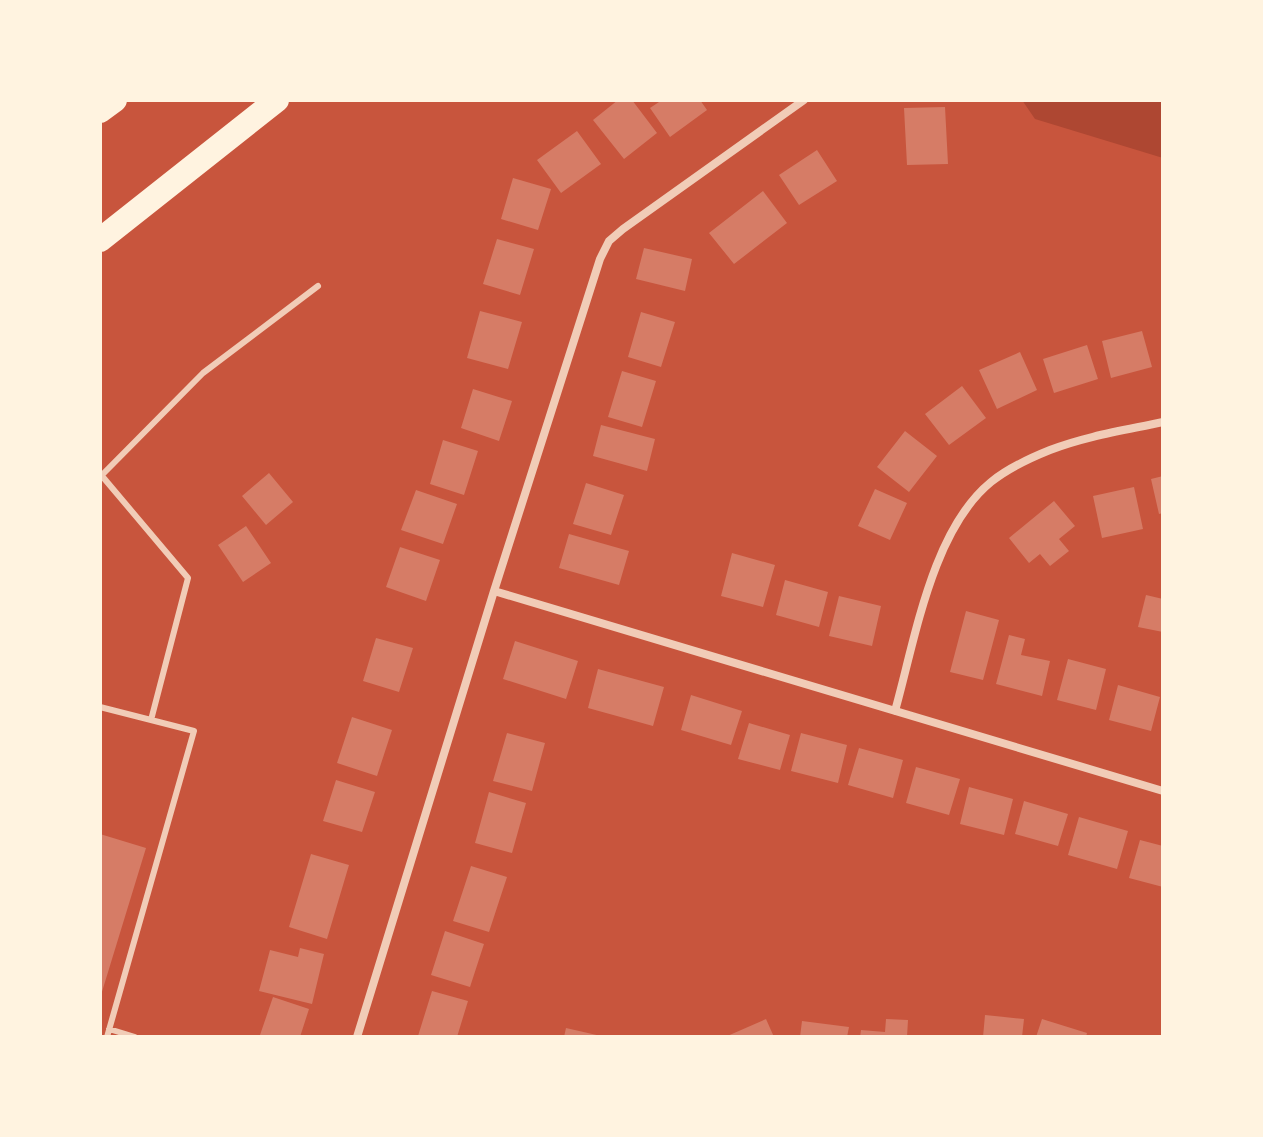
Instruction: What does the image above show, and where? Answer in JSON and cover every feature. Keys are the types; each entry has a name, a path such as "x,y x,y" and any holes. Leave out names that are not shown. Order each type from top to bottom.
{"highway":[{"path":"100,111 115,100"},
{"path":"100,240 277,100"}],"street":[{"path":"357,1037 589,287 609,241 804,100"},
{"path":"895,711 944,544 965,510 990,482 1021,463 1051,450 1163,422"},
{"path":"494,591 1163,791"}],"lane":[{"path":"151,720 188,578 101,476 203,373 318,286"},
{"path":"100,707 194,731 108,1033 135,1037"}],"shaded area":[{"path":"1022,100 1163,100 1163,158 1035,119"}],"building":[{"path":"618,100 632,100 657,133 624,159 593,120"},
{"path":"662,100 700,100 707,110 670,137 650,108"},
{"path":"945,107 948,164 907,165 904,108"},
{"path":"577,131 601,164 561,193 537,160"},
{"path":"817,150 837,181 799,205 779,175"},
{"path":"513,178 551,189 538,230 501,219"},
{"path":"763,191 787,223 734,264 709,233"},
{"path":"497,239 534,249 520,295 483,284"},
{"path":"644,248 692,259 685,291 636,279"},
{"path":"480,311 522,322 508,369 467,358"},
{"path":"641,312 675,322 661,367 628,357"},
{"path":"1142,331 1152,367 1111,378 1102,341"},
{"path":"1087,345 1098,379 1054,393 1043,359"},
{"path":"1020,352 1037,390 997,409 979,370"},
{"path":"622,371 656,381 642,427 608,417"},
{"path":"962,386 986,418 949,445 925,414"},
{"path":"473,389 512,401 499,441 461,428"},
{"path":"601,425 655,439 647,471 593,456"},
{"path":"905,431 937,456 909,492 877,467"},
{"path":"443,440 478,451 464,495 430,484"},
{"path":"269,473 293,502 266,525 242,496"},
{"path":"1163,476 1163,513 1159,514 1151,479"},
{"path":"586,483 624,495 611,535 573,524"},
{"path":"1134,487 1143,529 1102,538 1093,496"},
{"path":"875,489 907,503 890,540 858,526"},
{"path":"416,490 457,504 443,544 401,530"},
{"path":"1054,501 1075,526 1059,539 1069,551 1050,566 1040,554 1029,563 1009,538"},
{"path":"246,526 271,563 243,582 218,545"},
{"path":"569,534 629,551 619,585 559,568"},
{"path":"400,547 440,560 426,601 386,587"},
{"path":"732,553 775,565 763,607 721,596"},
{"path":"785,580 828,592 819,627 776,615"},
{"path":"1146,595 1163,599 1163,632 1138,627"},
{"path":"839,596 881,606 872,646 829,636"},
{"path":"966,611 999,620 983,680 950,672"},
{"path":"1009,635 1025,639 1021,655 1050,661 1042,696 996,684"},
{"path":"376,638 413,648 399,692 363,681"},
{"path":"515,641 578,661 566,699 503,679"},
{"path":"1068,659 1106,669 1096,710 1057,700"},
{"path":"598,669 664,687 653,726 588,708"},
{"path":"1118,685 1160,697 1151,731 1109,720"},
{"path":"691,695 742,711 731,745 681,730"},
{"path":"352,717 392,730 377,776 337,763"},
{"path":"749,723 790,735 780,770 738,759"},
{"path":"507,733 545,743 532,791 493,781"},
{"path":"801,733 847,745 838,783 791,771"},
{"path":"859,748 903,760 893,798 848,785"},
{"path":"916,767 960,779 949,815 906,803"},
{"path":"336,780 375,792 362,832 323,821"},
{"path":"969,787 1013,799 1004,835 960,824"},
{"path":"489,792 526,803 512,853 475,843"},
{"path":"1024,801 1068,814 1058,846 1015,834"},
{"path":"1079,817 1128,831 1117,869 1068,855"},
{"path":"100,834 146,848 101,995 100,995"},
{"path":"1140,840 1163,846 1163,887 1129,878"},
{"path":"311,854 349,865 327,939 289,927"},
{"path":"471,866 507,877 489,932 453,921"},
{"path":"445,931 484,944 470,987 431,975"},
{"path":"300,948 324,954 312,1004 259,991 270,950 298,957"},
{"path":"432,991 468,1001 457,1037 418,1036"},
{"path":"273,997 309,1009 300,1037 260,1035"},
{"path":"985,1015 1024,1019 1022,1037 983,1037"},
{"path":"766,1019 774,1037 725,1037"},
{"path":"886,1019 908,1020 907,1037 860,1037 861,1030 885,1032"},
{"path":"1042,1019 1087,1033 1086,1037 1036,1037"},
{"path":"802,1021 849,1027 847,1037 800,1037"},
{"path":"566,1028 601,1036 601,1037 564,1037"}]}
